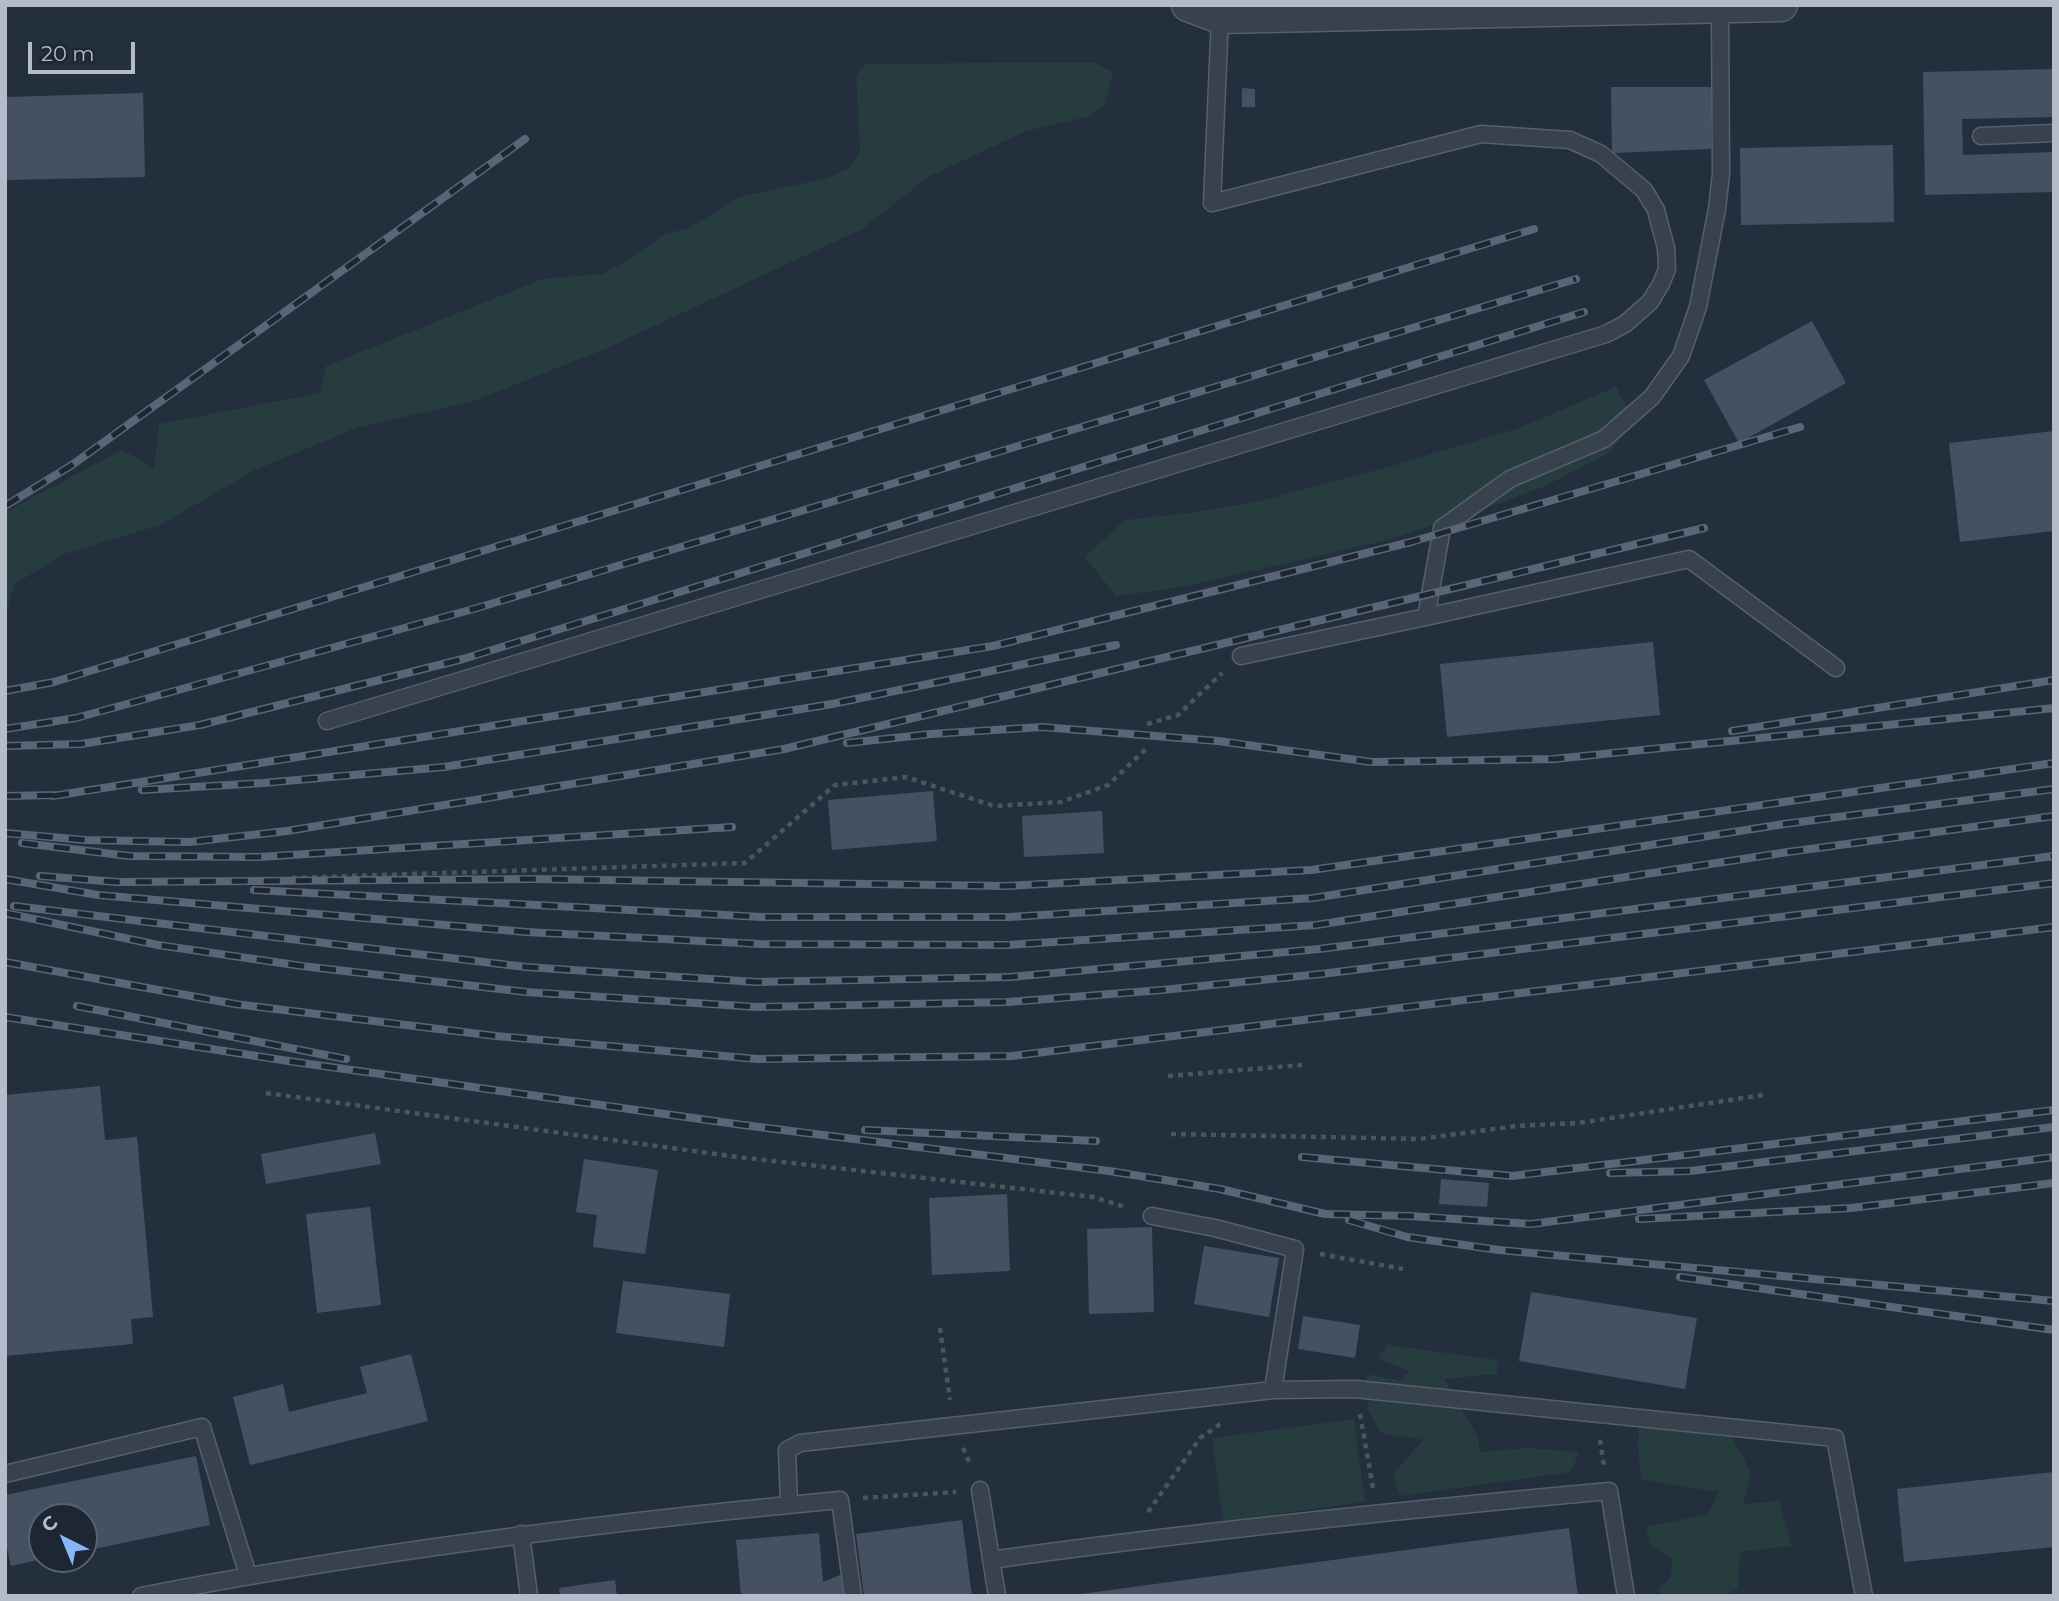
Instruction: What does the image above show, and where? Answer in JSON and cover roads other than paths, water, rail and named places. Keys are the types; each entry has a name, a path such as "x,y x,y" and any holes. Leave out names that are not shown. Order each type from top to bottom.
{"street":[{"path":"1188,5 1220,17 1781,5"}],"lane":[{"path":"1426,617 1442,527 1510,478 1604,439 1652,397 1681,356 1698,307 1721,174 1720,6"},
{"path":"327,721 1606,334 1625,324 1650,302 1667,269 1666,248 1656,209 1644,190 1626,173 1601,154 1570,140 1481,134 1212,203 1220,17"},
{"path":"1981,136 2054,133"},
{"path":"1241,656 1689,559 1836,668"},
{"path":"1152,1216 1215,1228 1295,1249 1273,1390"},
{"path":"789,1504 788,1450 800,1443 1273,1390 1355,1389 1835,1438 1864,1596"},
{"path":"5,1475 202,1427 248,1575"},
{"path":"980,1490 997,1596"},
{"path":"991,1560 1377,1512 1609,1491 1626,1596"},
{"path":"141,1596 248,1575 521,1534 840,1500 853,1596"},
{"path":"521,1534 529,1596"}],"railway":[{"path":"5,506 72,465 525,139"},
{"path":"5,691 54,682 1534,229"},
{"path":"5,729 76,718 477,608 1576,279"},
{"path":"5,746 81,744 200,725 463,659 1584,312"},
{"path":"53,796 993,646 1411,542 1800,427"},
{"path":"5,833 85,840 189,842 287,831 784,749 1704,528"},
{"path":"142,790 263,783 444,767 832,704 1116,645"},
{"path":"1732,731 2054,680"},
{"path":"847,743 931,734 1042,727 1218,741 1371,762 1554,759 2054,708"},
{"path":"40,876 118,882 533,879 1005,886 1311,870 2054,763"},
{"path":"254,890 762,917 1010,917 1313,898 1784,824 2054,789"},
{"path":"5,796 61,795"},
{"path":"5,879 98,895 526,932 760,944 1007,945 1316,925 1788,852 2054,816"},
{"path":"22,843 129,856 259,857 732,827"},
{"path":"14,906 526,967 757,982 1010,977 1319,949 2054,856"},
{"path":"5,913 158,945 302,966 526,992 757,1007 1008,1002 1162,990 1321,974 2054,883"},
{"path":"5,962 235,1004 496,1036 757,1059 1012,1056 2054,927"},
{"path":"77,1006 346,1059"},
{"path":"5,1017 295,1062 743,1125 1109,1171 1220,1189 1325,1214 1410,1216 1531,1224 2054,1157"},
{"path":"1302,1157 1512,1176 2054,1110"},
{"path":"1610,1173 1690,1171 2054,1127"},
{"path":"865,1130 1096,1141"},
{"path":"1639,1219 1851,1208 2054,1183"},
{"path":"1349,1220 1407,1237 1499,1250 2054,1301"},
{"path":"1680,1277 2054,1330"}]}
